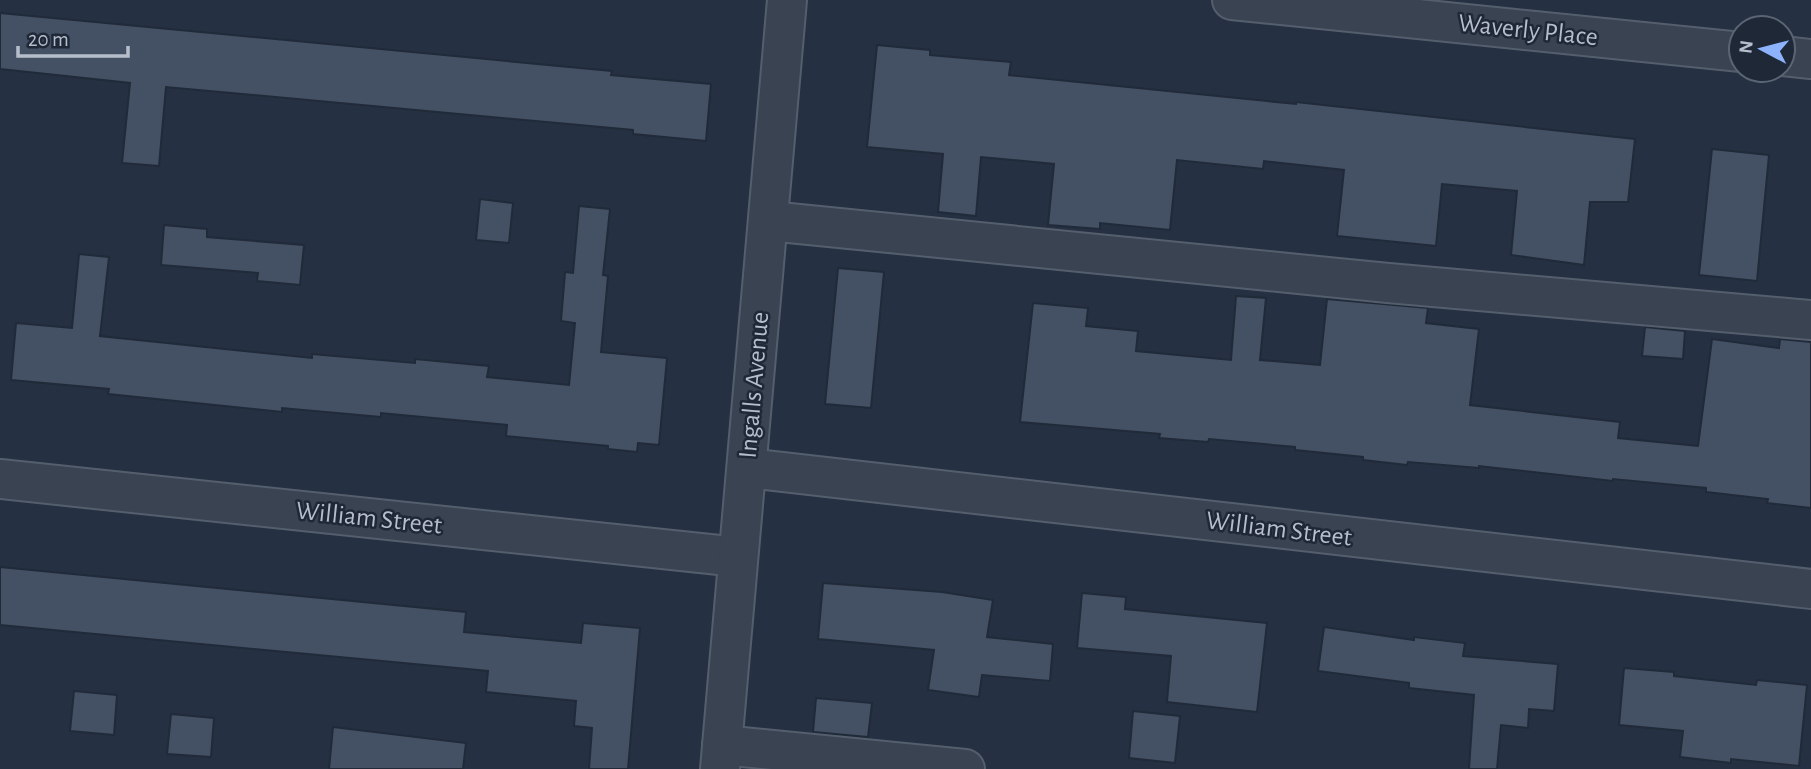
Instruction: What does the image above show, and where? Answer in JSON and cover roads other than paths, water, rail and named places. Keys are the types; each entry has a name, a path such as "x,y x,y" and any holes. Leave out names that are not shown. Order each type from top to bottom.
{"street":[{"name":"Ingalls Avenue","path":"721,757 787,0"},
{"name":"Waverly Place","path":"1232,0 1727,50"},
{"path":"769,221 1374,282 1811,320"},
{"name":"William Street","path":"747,468 1811,589"},
{"name":"William Street","path":"0,478 738,557"},
{"path":"721,757 965,769"}]}
